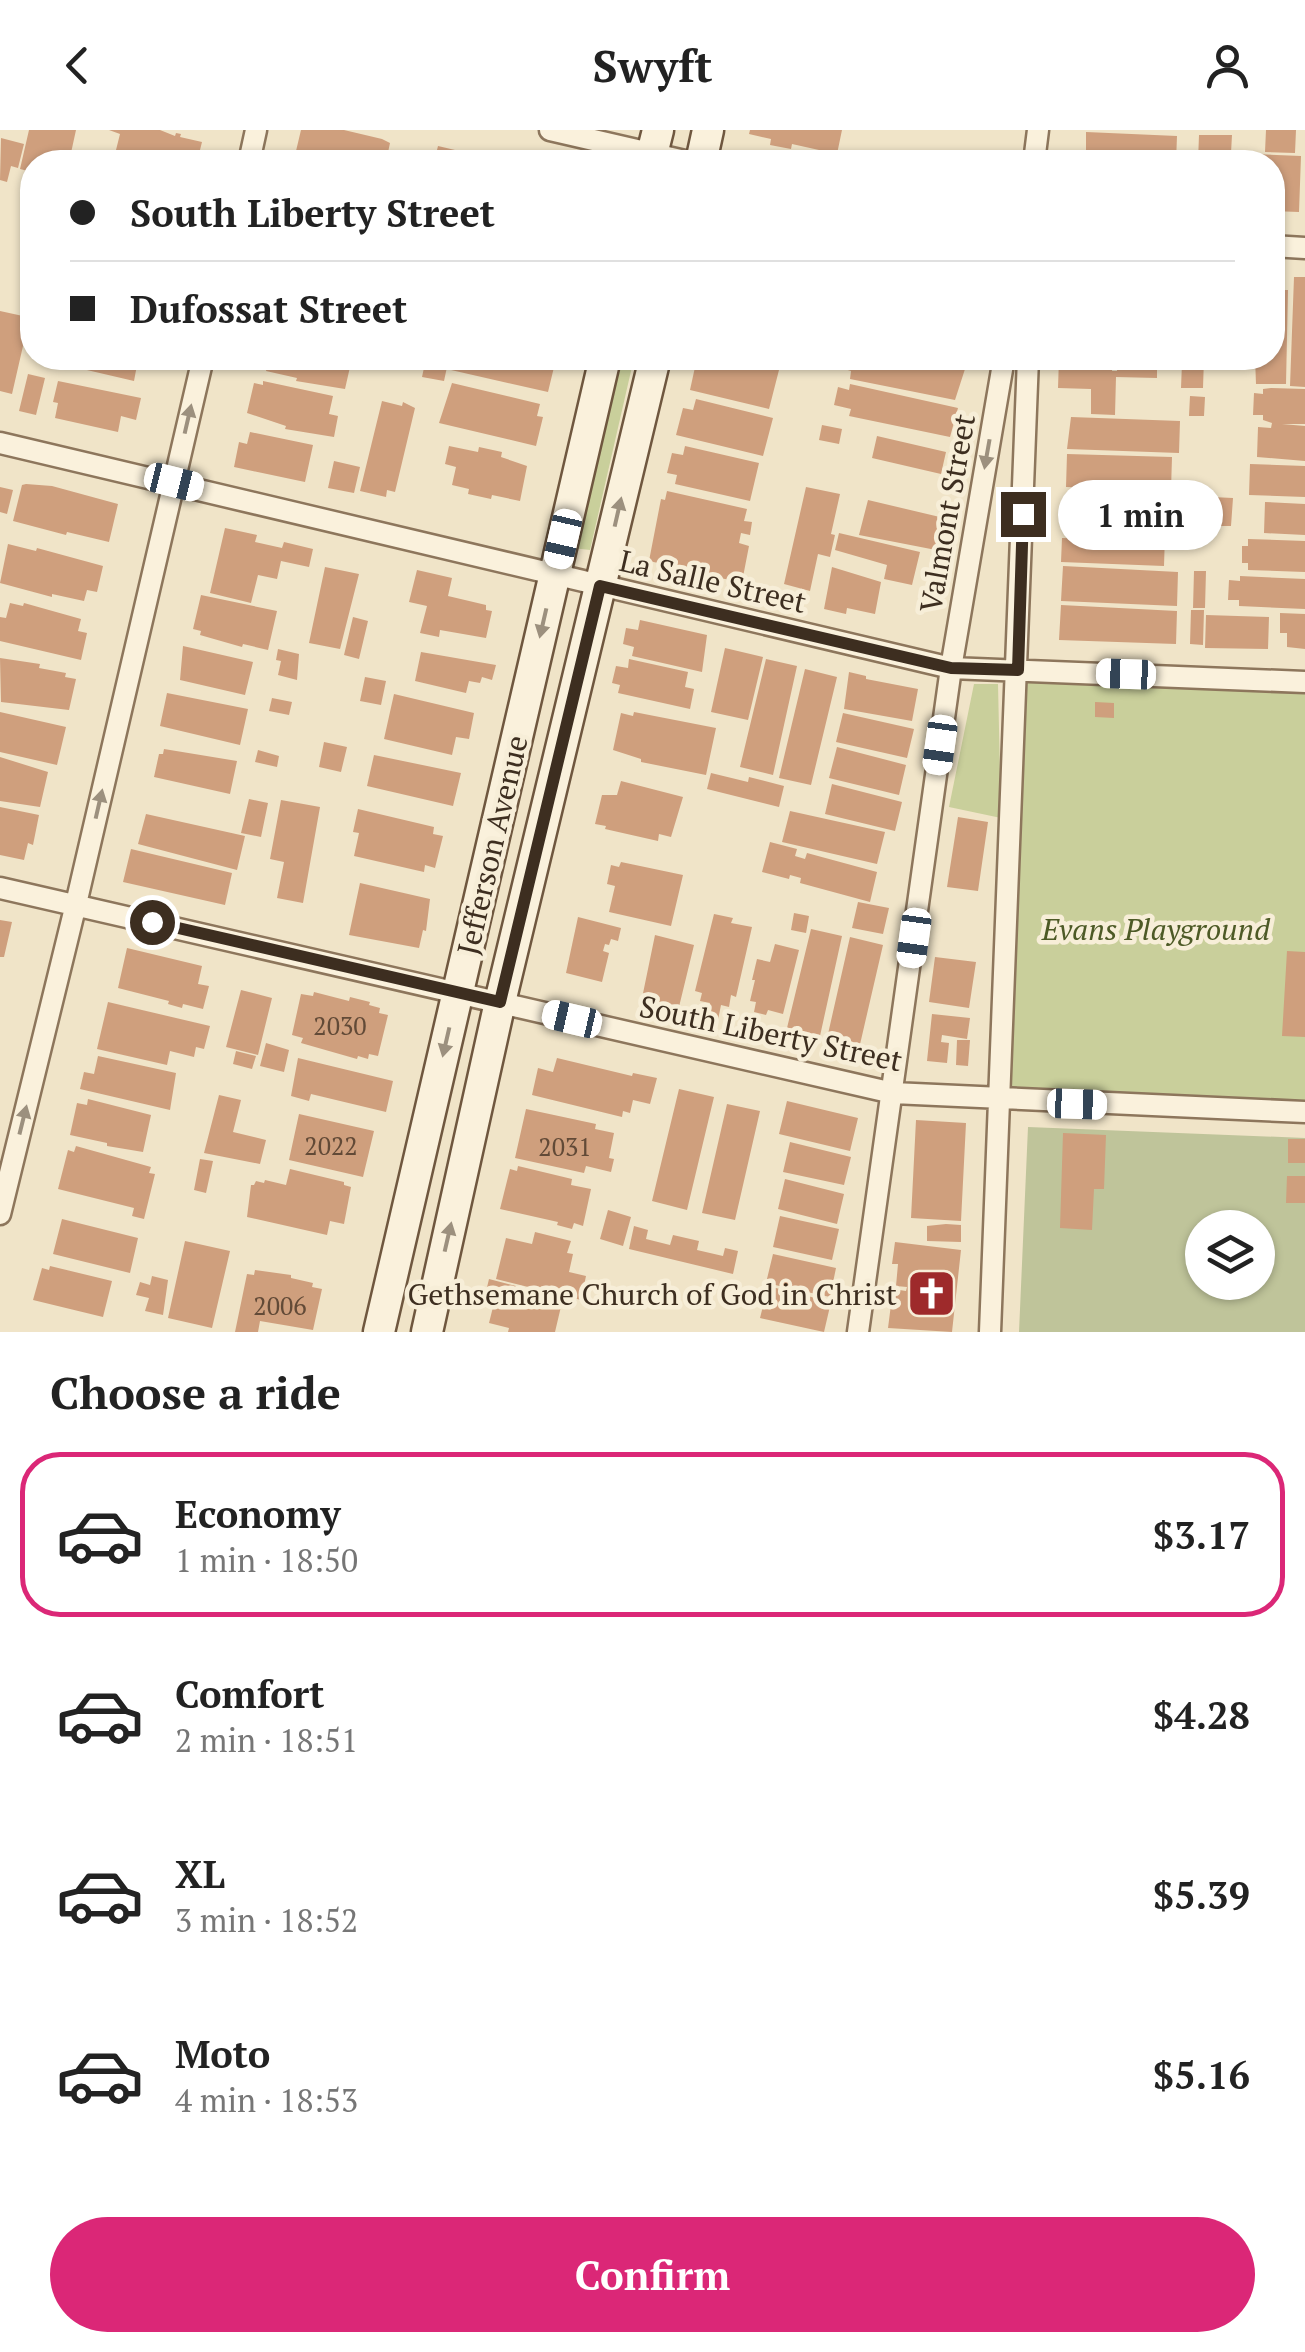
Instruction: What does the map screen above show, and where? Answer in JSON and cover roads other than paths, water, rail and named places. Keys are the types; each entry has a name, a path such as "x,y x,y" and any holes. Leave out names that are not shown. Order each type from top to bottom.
{"street":[{"path":"550,130 654,149"},
{"path":"0,1214 200,370"},
{"name":"Jefferson Avenue","path":"379,1332 602,370"},
{"name":"Jefferson Avenue","path":"427,1332 500,1002 652,370"},
{"name":"Valmont Street","path":"858,1332 951,668 1002,370"},
{"path":"990,1332 1028,370"},
{"name":"La Salle Street","path":"0,443 951,668 1305,682"},
{"name":"South Liberty Street","path":"0,888 893,1093 1305,1112"}],"place":[{"name":"Gethsemane Church of God in Christ","path":"932,1294"}],"park label":[{"name":"Evans Playground","path":"1156,929"}]}
